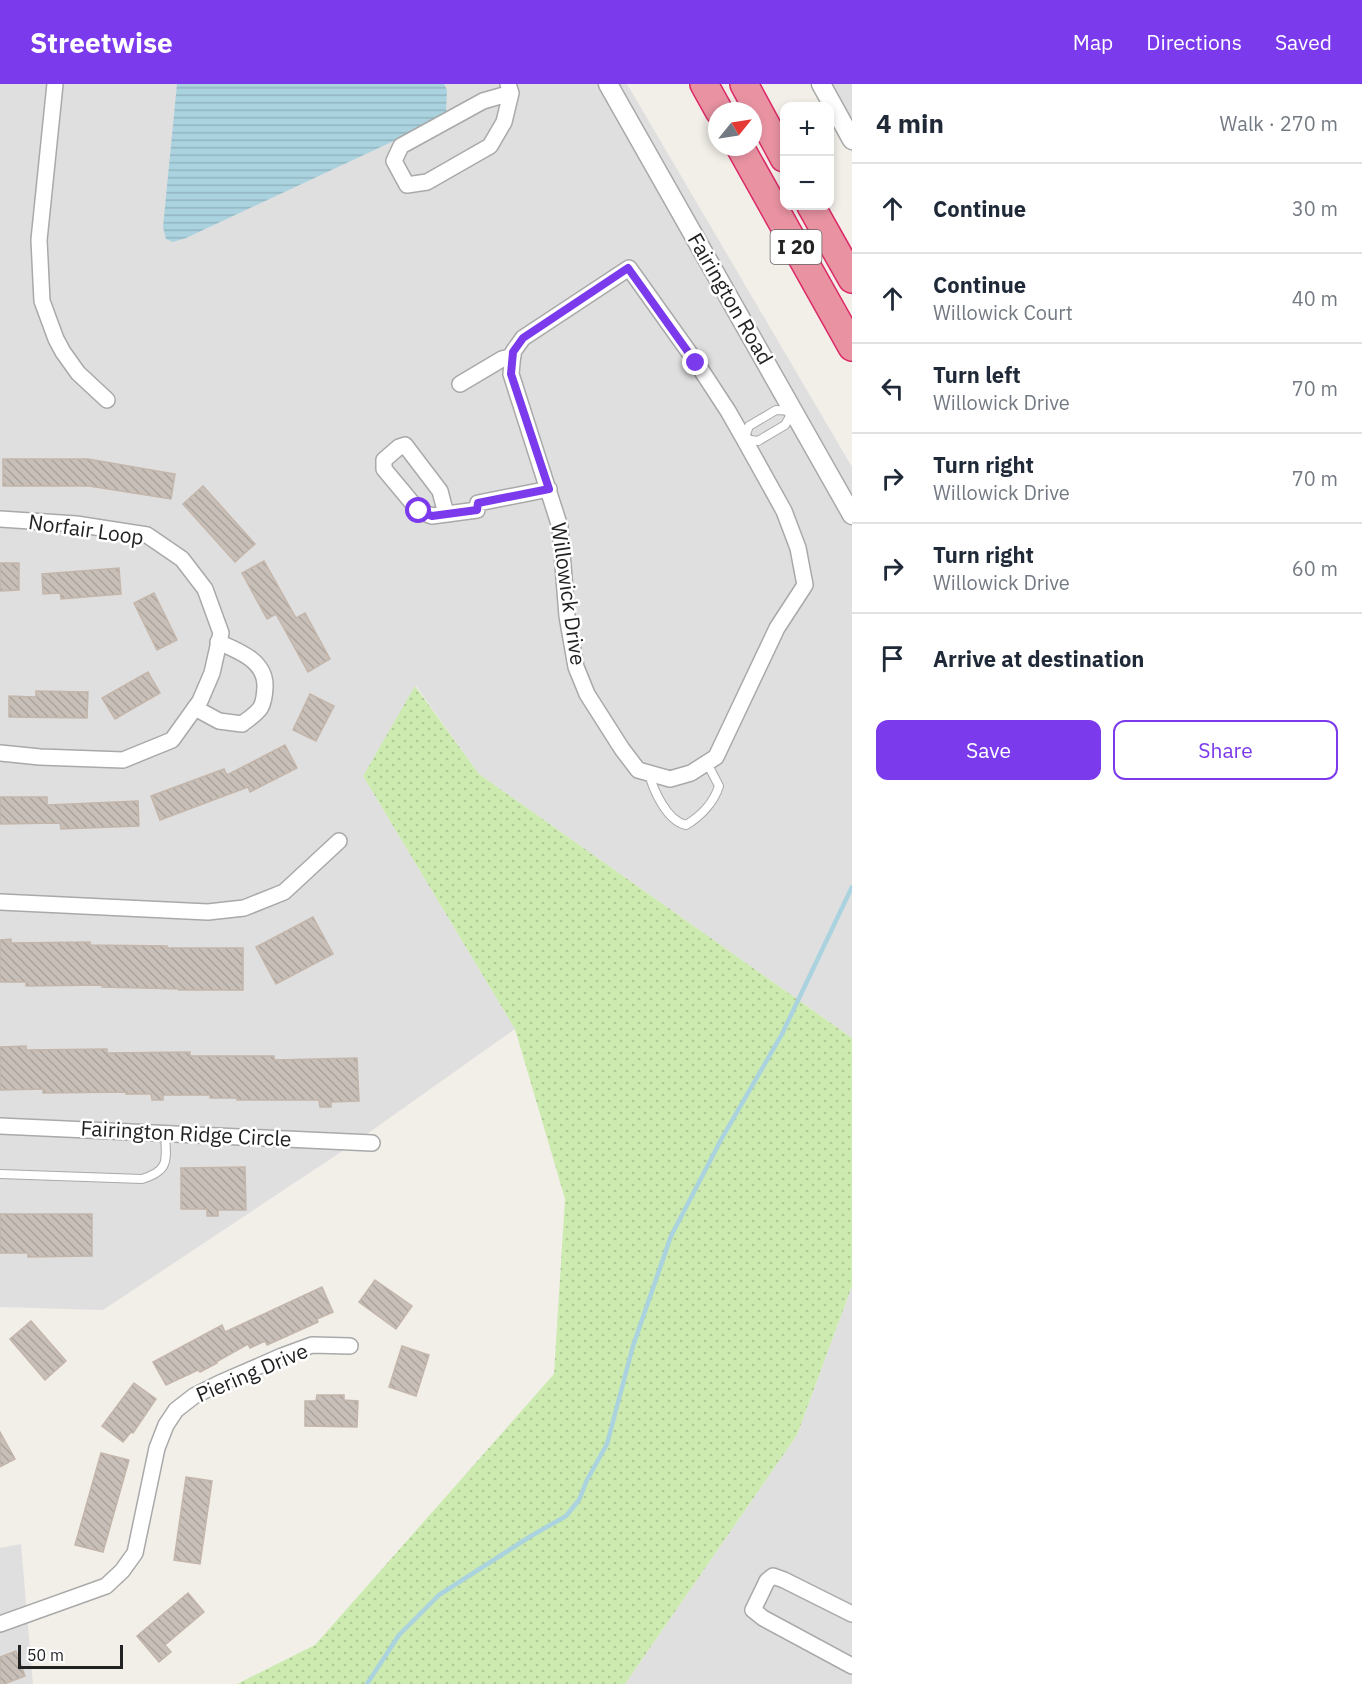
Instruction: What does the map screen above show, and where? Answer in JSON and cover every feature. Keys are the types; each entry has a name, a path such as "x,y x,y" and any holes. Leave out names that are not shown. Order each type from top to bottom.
{"highway":[{"path":"704,84 714,102"},
{"path":"744,84 783,156"},
{"name":"I 20","path":"745,156 852,347"},
{"name":"I 20","path":"813,210 852,279"}],"street":[{"path":"54,84 39,240 42,301 63,352 78,373 107,400"},
{"name":"Fairington Road","path":"608,84 852,515"},
{"path":"821,84 852,140"},
{"path":"509,88 504,122 490,146 427,182 407,184 394,161 401,146 509,88"},
{"path":"460,384 502,359 513,356 513,352 523,338 628,268 728,411 784,511 798,548 805,585 777,628 716,757 691,773 670,779 649,773"},
{"name":"Willowick Drive","path":"513,356 511,374 560,527 567,616 576,667 587,694 622,749 638,771 649,773"},
{"path":"446,514 440,491 405,445 399,447 384,460 384,469 419,511 432,516 477,510 478,503 549,489"},
{"name":"Norfair Loop","path":"0,519 76,524 147,535 182,559 205,589 220,633 212,673 200,701 172,740 123,760 0,753"},
{"path":"195,708 219,721 242,724 257,713 264,702 265,679 260,666 242,652 218,642"},
{"path":"0,902 208,912 244,908 284,892 339,841"},
{"name":"Fairington Ridge Circle","path":"0,1126 372,1143"},
{"name":"Piering Drive","path":"0,1624 106,1586 122,1570 135,1553 156,1448 166,1425 176,1410 194,1396 282,1356 312,1346 350,1346"},
{"path":"852,1614 773,1576 767,1581 753,1610 763,1618 852,1666"}],"lane":[{"path":"776,410 793,411 785,425 767,436 758,441 744,439 749,426 776,410"},
{"path":"649,773 653,788 662,803 680,824 686,825 715,798 719,786 707,763"},
{"path":"0,1174 142,1179 155,1175 164,1167 165,1134"}],"shaded area":[{"path":"0,84 627,84 852,467 852,1038 479,774 416,686 363,776 515,1029 350,1146 103,1310 0,1307"},
{"path":"817,84 852,84 852,145 834,114 834,102 827,102"},
{"path":"852,1286 852,1684 625,1684 797,1435"},
{"path":"21,1544 33,1684 0,1684 0,1548"}],"green space":[{"path":"415,686 479,774 852,1038 852,1286 797,1435 625,1684 237,1684 315,1645 554,1374 565,1199 515,1029 363,776"}],"water":[{"path":"177,84 444,84 447,90 446,114 430,124 173,242 166,239 163,227"}],"building":[{"path":"3,459 88,459 175,474 171,499 89,486 3,486"},
{"path":"203,486 255,544 235,562 183,504"},
{"path":"264,561 296,618 305,613 330,659 308,672 276,614 267,619 242,573"},
{"path":"0,563 19,563 19,590 0,591"},
{"path":"119,568 121,594 61,599 60,593 43,594 42,574"},
{"path":"154,593 177,640 157,650 134,603"},
{"path":"148,672 160,693 115,719 102,698"},
{"path":"36,691 88,692 87,718 9,717 9,696 36,697"},
{"path":"310,694 334,706 316,741 293,730"},
{"path":"285,745 297,768 250,792 248,787 160,820 151,796 224,769 227,775"},
{"path":"0,797 47,797 47,805 138,801 139,826 61,829 60,823 0,824"},
{"path":"313,917 333,954 276,984 256,947"},
{"path":"11,939 11,943 90,942 90,945 243,948 243,990 179,990 102,987 102,985 26,986 26,982 0,982 0,940"},
{"path":"26,1046 26,1050 107,1049 107,1053 190,1052 190,1056 274,1056 274,1060 357,1058 359,1101 331,1102 331,1107 320,1107 319,1100 237,1100 237,1098 210,1098 210,1095 163,1095 163,1100 152,1100 151,1094 126,1094 126,1092 43,1093 43,1089 0,1090 0,1047"},
{"path":"245,1167 246,1210 218,1210 218,1216 207,1216 207,1209 181,1209 181,1168"},
{"path":"0,1214 92,1214 92,1256 28,1257 28,1253 0,1253"},
{"path":"375,1280 412,1306 396,1329 359,1302"},
{"path":"322,1287 333,1312 317,1319 318,1322 267,1345 265,1341 250,1348 248,1344 200,1372 198,1370 166,1385 153,1362 222,1325 225,1332"},
{"path":"31,1321 66,1361 45,1380 10,1339"},
{"path":"402,1346 429,1355 416,1396 389,1387"},
{"path":"134,1383 156,1399 133,1433 131,1432 123,1442 102,1426"},
{"path":"317,1395 344,1395 344,1400 358,1401 357,1427 305,1426 305,1401 316,1401"},
{"path":"0,1432 15,1459 0,1467"},
{"path":"101,1453 129,1460 103,1552 75,1545"},
{"path":"186,1477 212,1481 200,1564 174,1560"},
{"path":"188,1593 204,1612 165,1645 171,1652 159,1662 137,1636"},
{"path":"16,1651 25,1676 0,1684 0,1657"}],"waterway":[{"path":"367,1684 399,1635 439,1595 566,1516 579,1500 607,1444 633,1346 671,1236 722,1138 782,1034 852,887"}],"route":[{"path":"419,511 432,516 477,510 478,503 549,489 511,374 513,352 523,338 628,268 696,363"}]}
